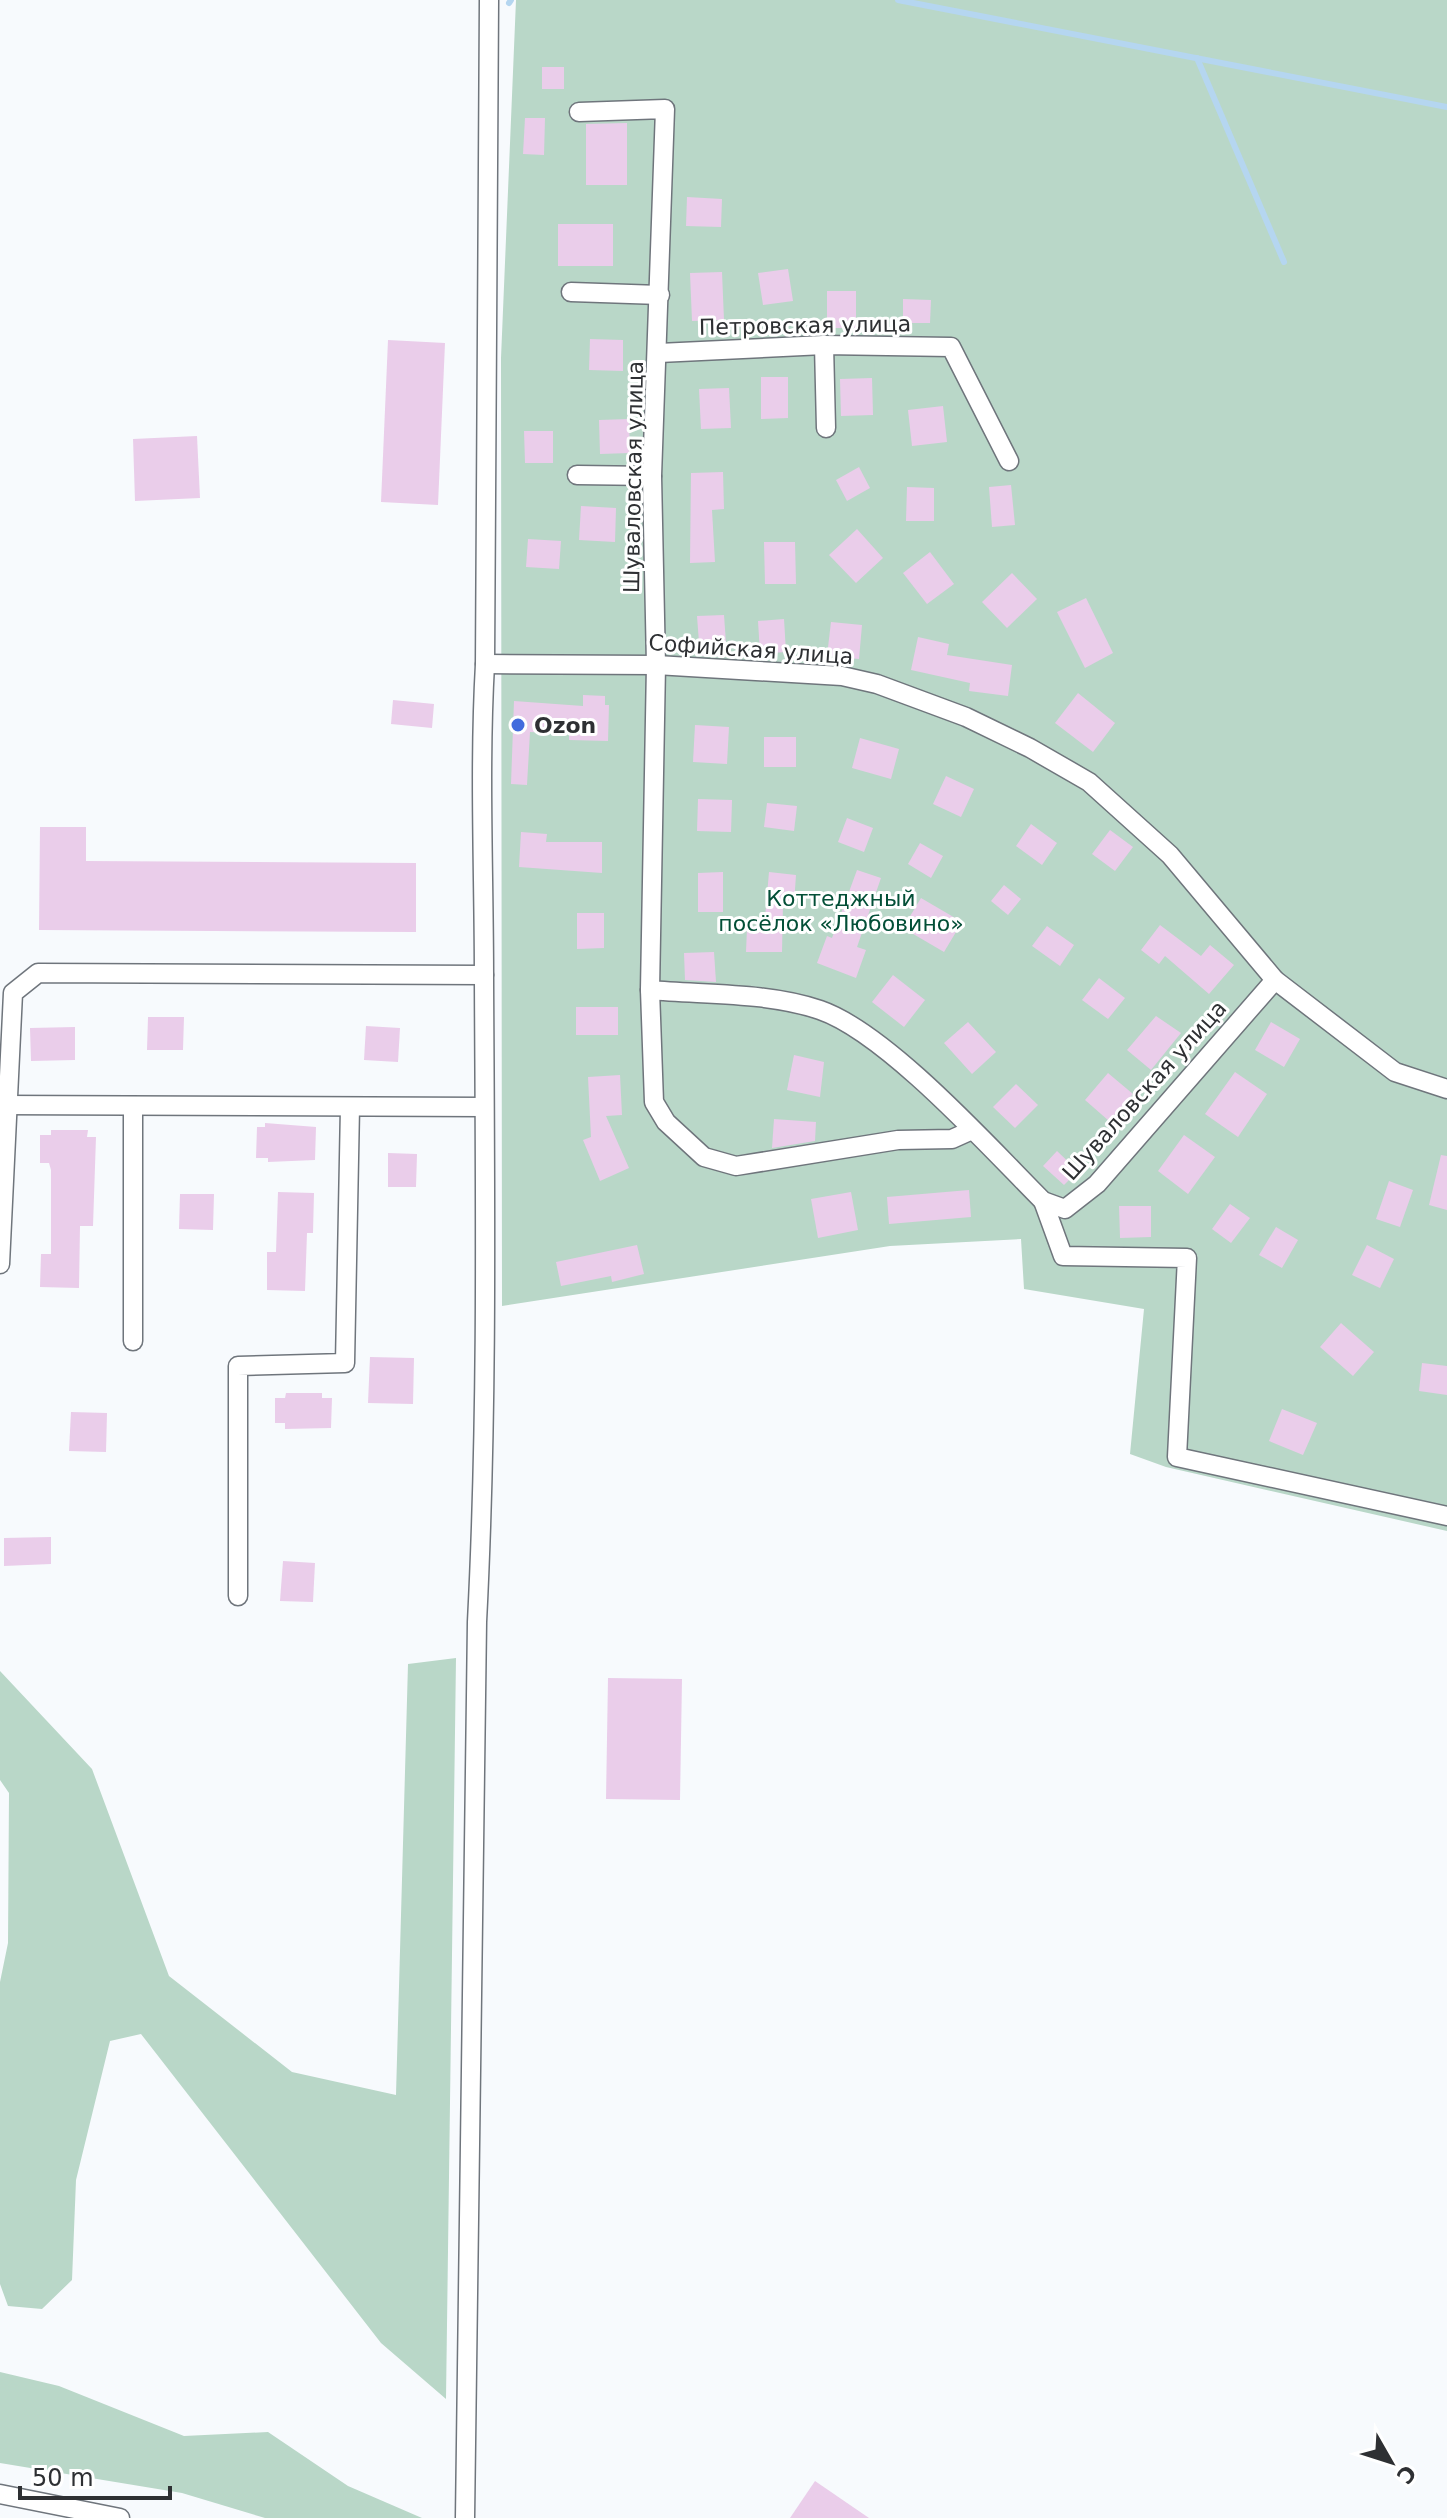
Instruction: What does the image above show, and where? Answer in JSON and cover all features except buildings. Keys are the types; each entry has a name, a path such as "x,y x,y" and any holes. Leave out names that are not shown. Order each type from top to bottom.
{"street":[{"path":"465,2518 476,1654 482,1520 484,975 481,738 485,664 489,0"},
{"name":"Шуваловская улица","path":"579,112 665,109 659,353 652,476 656,665 650,990 654,1102 666,1122 704,1157 736,1166 778,1162 898,1140 952,1139 972,1130"},
{"path":"571,292 660,295"},
{"path":"824,345 826,428"},
{"name":"Петровская улица","path":"659,353 824,345 951,347 1009,461"},
{"path":"577,475 652,476"},
{"name":"Софийская улица","path":"485,664 656,665 842,676 877,684 966,717 1030,748 1089,782 1170,855 1275,980 1395,1072 1447,1089"},
{"path":"0,1264 3,1105 13,993 38,973 484,975"},
{"name":"Шуваловская улица","path":"1043,1201 1065,1209 1097,1184 1275,980"},
{"path":"650,990 788,1002 843,1019 892,1056 1043,1201 1063,1256 1187,1258 1177,1457 1447,1516"},
{"path":"3,1105 484,1107"},
{"path":"133,1106 133,1341"},
{"path":"238,1596 238,1366 345,1363 350,1107"},
{"path":"0,2494 120,2518"}],"green space":[{"name":"Коттеджный посёлок «Любовино»","path":"516,0 1447,0 1447,1531 1166,1467 1130,1454 1144,1309 1024,1289 1021,1239 890,1246 502,1306 501,358"},
{"path":"456,1658 446,2399 381,2343 141,2034 110,2041 76,2180 72,2280 42,2309 8,2306 0,2284 0,1982 8,1943 9,1793 0,1780 0,1671 92,1769 169,1976 292,2072 396,2095 408,1664"},
{"path":"0,2372 59,2386 184,2436 268,2432 348,2486 422,2518 265,2518 182,2493 0,2463"}],"waterway":[{"path":"898,0 1447,107"},
{"path":"1197,58 1284,262"}],"place":[{"name":"Ozon","path":"518,725"}]}
